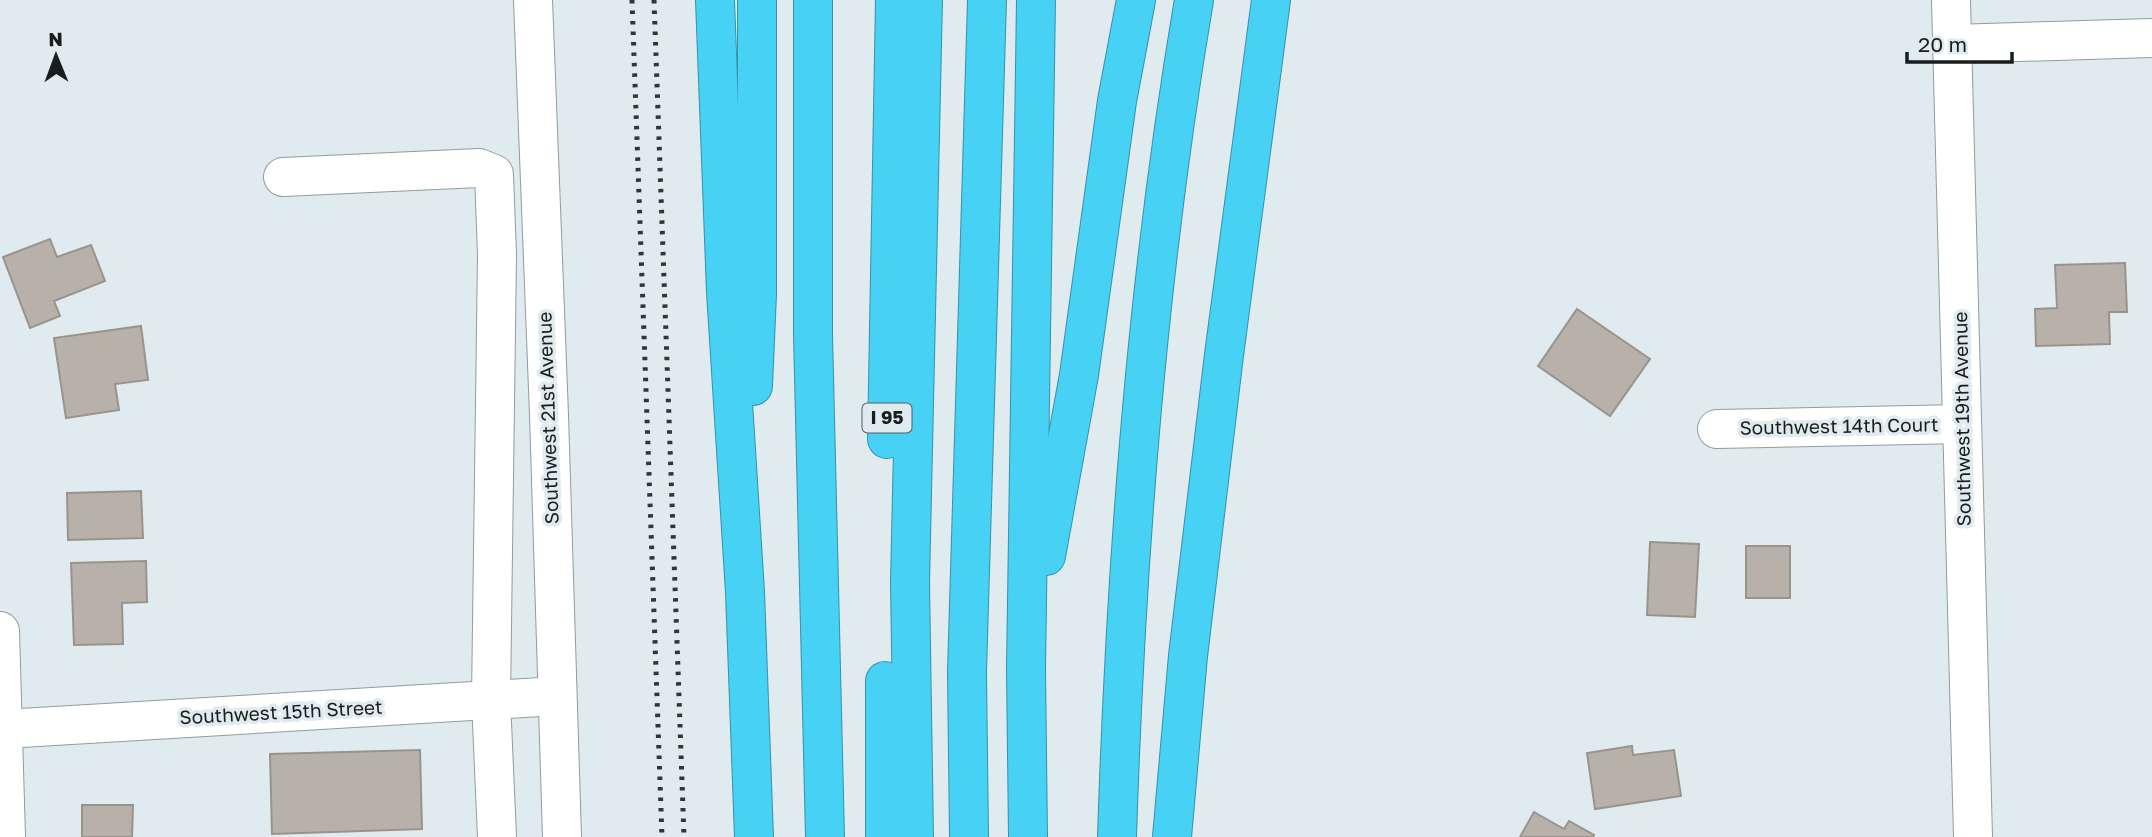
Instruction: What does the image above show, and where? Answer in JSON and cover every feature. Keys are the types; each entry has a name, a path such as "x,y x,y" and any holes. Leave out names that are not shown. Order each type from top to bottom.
{"highway":[{"path":"715,0 726,292 745,592 754,837"},
{"path":"745,592 757,294 757,0"},
{"path":"813,0 813,348 825,837"},
{"name":"I 95","path":"885,837 888,321 895,0"},
{"path":"914,837 910,583 923,0"},
{"path":"969,837 967,672 987,0"},
{"path":"1028,837 1026,668 1036,0"},
{"path":"1026,668 1079,374 1117,102 1136,0"},
{"path":"1117,837 1130,551 1138,458 1162,230 1194,0"},
{"path":"1172,837 1189,642 1271,0"}],"street":[{"name":"Southwest 21st Avenue","path":"533,0 562,837"},
{"name":"Southwest 19th Avenue","path":"1951,0 1973,837"},
{"path":"1953,44 2152,38"},
{"path":"284,177 479,168 494,174 497,256 491,700 497,837"},
{"name":"Southwest 14th Court","path":"1717,429 1962,424"},
{"path":"0,631 6,837"},
{"name":"Southwest 15th Street","path":"4,729 557,696"}],"building":[{"path":"50,239 57,257 91,245 105,281 54,301 60,316 30,328 3,257"},
{"path":"2125,263 2127,312 2109,312 2110,344 2036,346 2035,309 2057,308 2055,265"},
{"path":"1577,309 1650,359 1610,416 1538,366"},
{"path":"141,326 148,380 115,384 119,410 66,418 54,338"},
{"path":"141,491 143,538 68,540 67,493"},
{"path":"1650,542 1699,544 1695,617 1647,615"},
{"path":"1746,546 1790,546 1790,598 1746,598"},
{"path":"146,561 147,602 122,603 123,644 74,645 71,563"},
{"path":"1632,746 1633,755 1674,750 1681,796 1595,809 1587,753"},
{"path":"420,750 422,829 272,834 270,754"},
{"path":"82,805 133,805 132,837 82,837"},
{"path":"1534,812 1564,829 1569,821 1594,835 1520,837"}],"railway":[{"path":"632,0 662,837"},
{"path":"654,0 684,837"}]}
